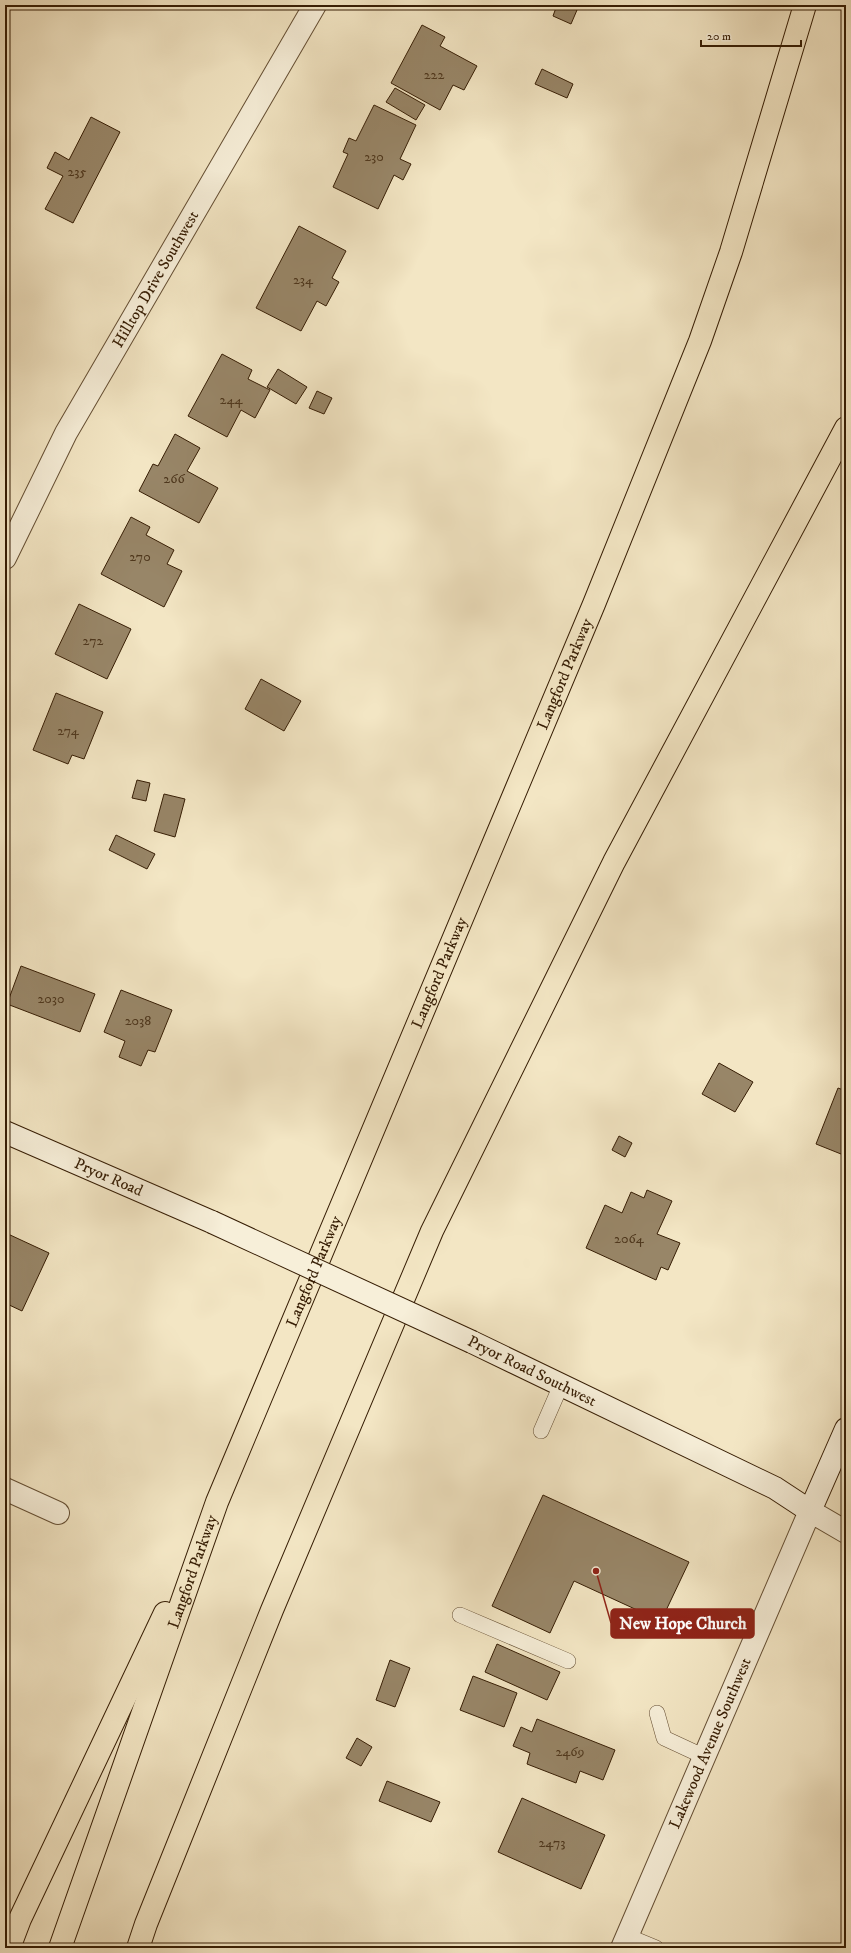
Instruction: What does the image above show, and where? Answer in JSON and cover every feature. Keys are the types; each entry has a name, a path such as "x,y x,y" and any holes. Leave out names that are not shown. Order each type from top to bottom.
{"highway":[{"name":"Langford Parkway","path":"60,1948 217,1502 594,604 702,333 731,252 805,5"},
{"path":"138,1948 146,1924 272,1610 432,1230 614,862 846,428"},
{"path":"9,1948 20,1919 217,1502"},
{"path":"141,1948 146,1924"}],"street":[{"name":"Hilltop Drive Southwest","path":"5,558 66,434 315,5"},
{"name":"Pryor Road","path":"5,1132 212,1222"},
{"name":"Pryor Road Southwest","path":"212,1222 472,1342 775,1488 810,1511 842,1527"},
{"name":"Lakewood Avenue Southwest","path":"625,1942 846,1429"},
{"path":"5,1489 58,1513"}],"lane":[{"path":"541,1431 561,1385"},
{"path":"460,1615 568,1661"},
{"path":"657,1712 664,1738 705,1757"},
{"path":"625,1942 656,1948"}],"building":[{"path":"557,5 564,5 577,10 571,24 553,16"},
{"path":"422,25 445,37 440,46 477,66 464,90 453,85 440,110 391,83"},
{"path":"542,69 573,84 567,98 535,84"},
{"path":"395,88 425,105 416,120 386,102"},
{"path":"374,105 416,125 400,159 411,164 403,180 394,175 378,209 333,187 348,154 343,152 349,138 356,141"},
{"path":"91,117 120,132 73,223 45,209 63,176 47,168 55,152 69,160"},
{"path":"299,226 346,251 332,278 339,282 326,306 317,301 301,331 256,308"},
{"path":"222,354 252,370 248,379 270,390 255,418 241,410 227,437 188,416"},
{"path":"278,369 307,387 296,404 267,387"},
{"path":"317,391 332,398 324,414 309,408"},
{"path":"175,434 200,448 187,471 218,488 199,523 139,491 153,464 158,466"},
{"path":"131,517 150,527 146,535 174,550 167,564 182,571 164,607 101,574"},
{"path":"79,604 131,629 107,679 55,654"},
{"path":"261,679 301,701 284,731 245,709"},
{"path":"56,693 103,712 84,759 72,755 68,764 33,750"},
{"path":"137,780 150,783 146,801 132,798"},
{"path":"164,794 185,799 175,837 154,831"},
{"path":"116,835 155,854 147,869 109,850"},
{"path":"21,966 95,994 80,1032 7,1004"},
{"path":"121,990 172,1010 155,1052 148,1050 141,1066 119,1057 125,1041 104,1032"},
{"path":"719,1063 753,1082 735,1112 702,1094"},
{"path":"838,1088 846,1091 846,1156 816,1144"},
{"path":"619,1136 632,1143 625,1157 612,1150"},
{"path":"647,1190 672,1201 657,1234 680,1243 668,1270 661,1267 656,1280 586,1248 605,1205 622,1213 631,1192 644,1198"},
{"path":"8,1234 49,1253 22,1311 5,1303 5,1241"},
{"path":"543,1495 689,1562 661,1621 574,1581 550,1633 492,1606"},
{"path":"497,1644 560,1672 547,1700 485,1672"},
{"path":"390,1660 410,1668 395,1707 376,1700"},
{"path":"473,1676 517,1693 504,1727 460,1710"},
{"path":"537,1719 615,1750 603,1780 580,1771 576,1783 527,1764 530,1753 513,1746 521,1727 532,1732"},
{"path":"357,1738 372,1747 361,1766 346,1758"},
{"path":"387,1781 440,1802 431,1822 379,1801"},
{"path":"522,1798 605,1835 581,1889 498,1852"}],"place":[{"name":"New Hope Church","path":"596,1571"}]}
